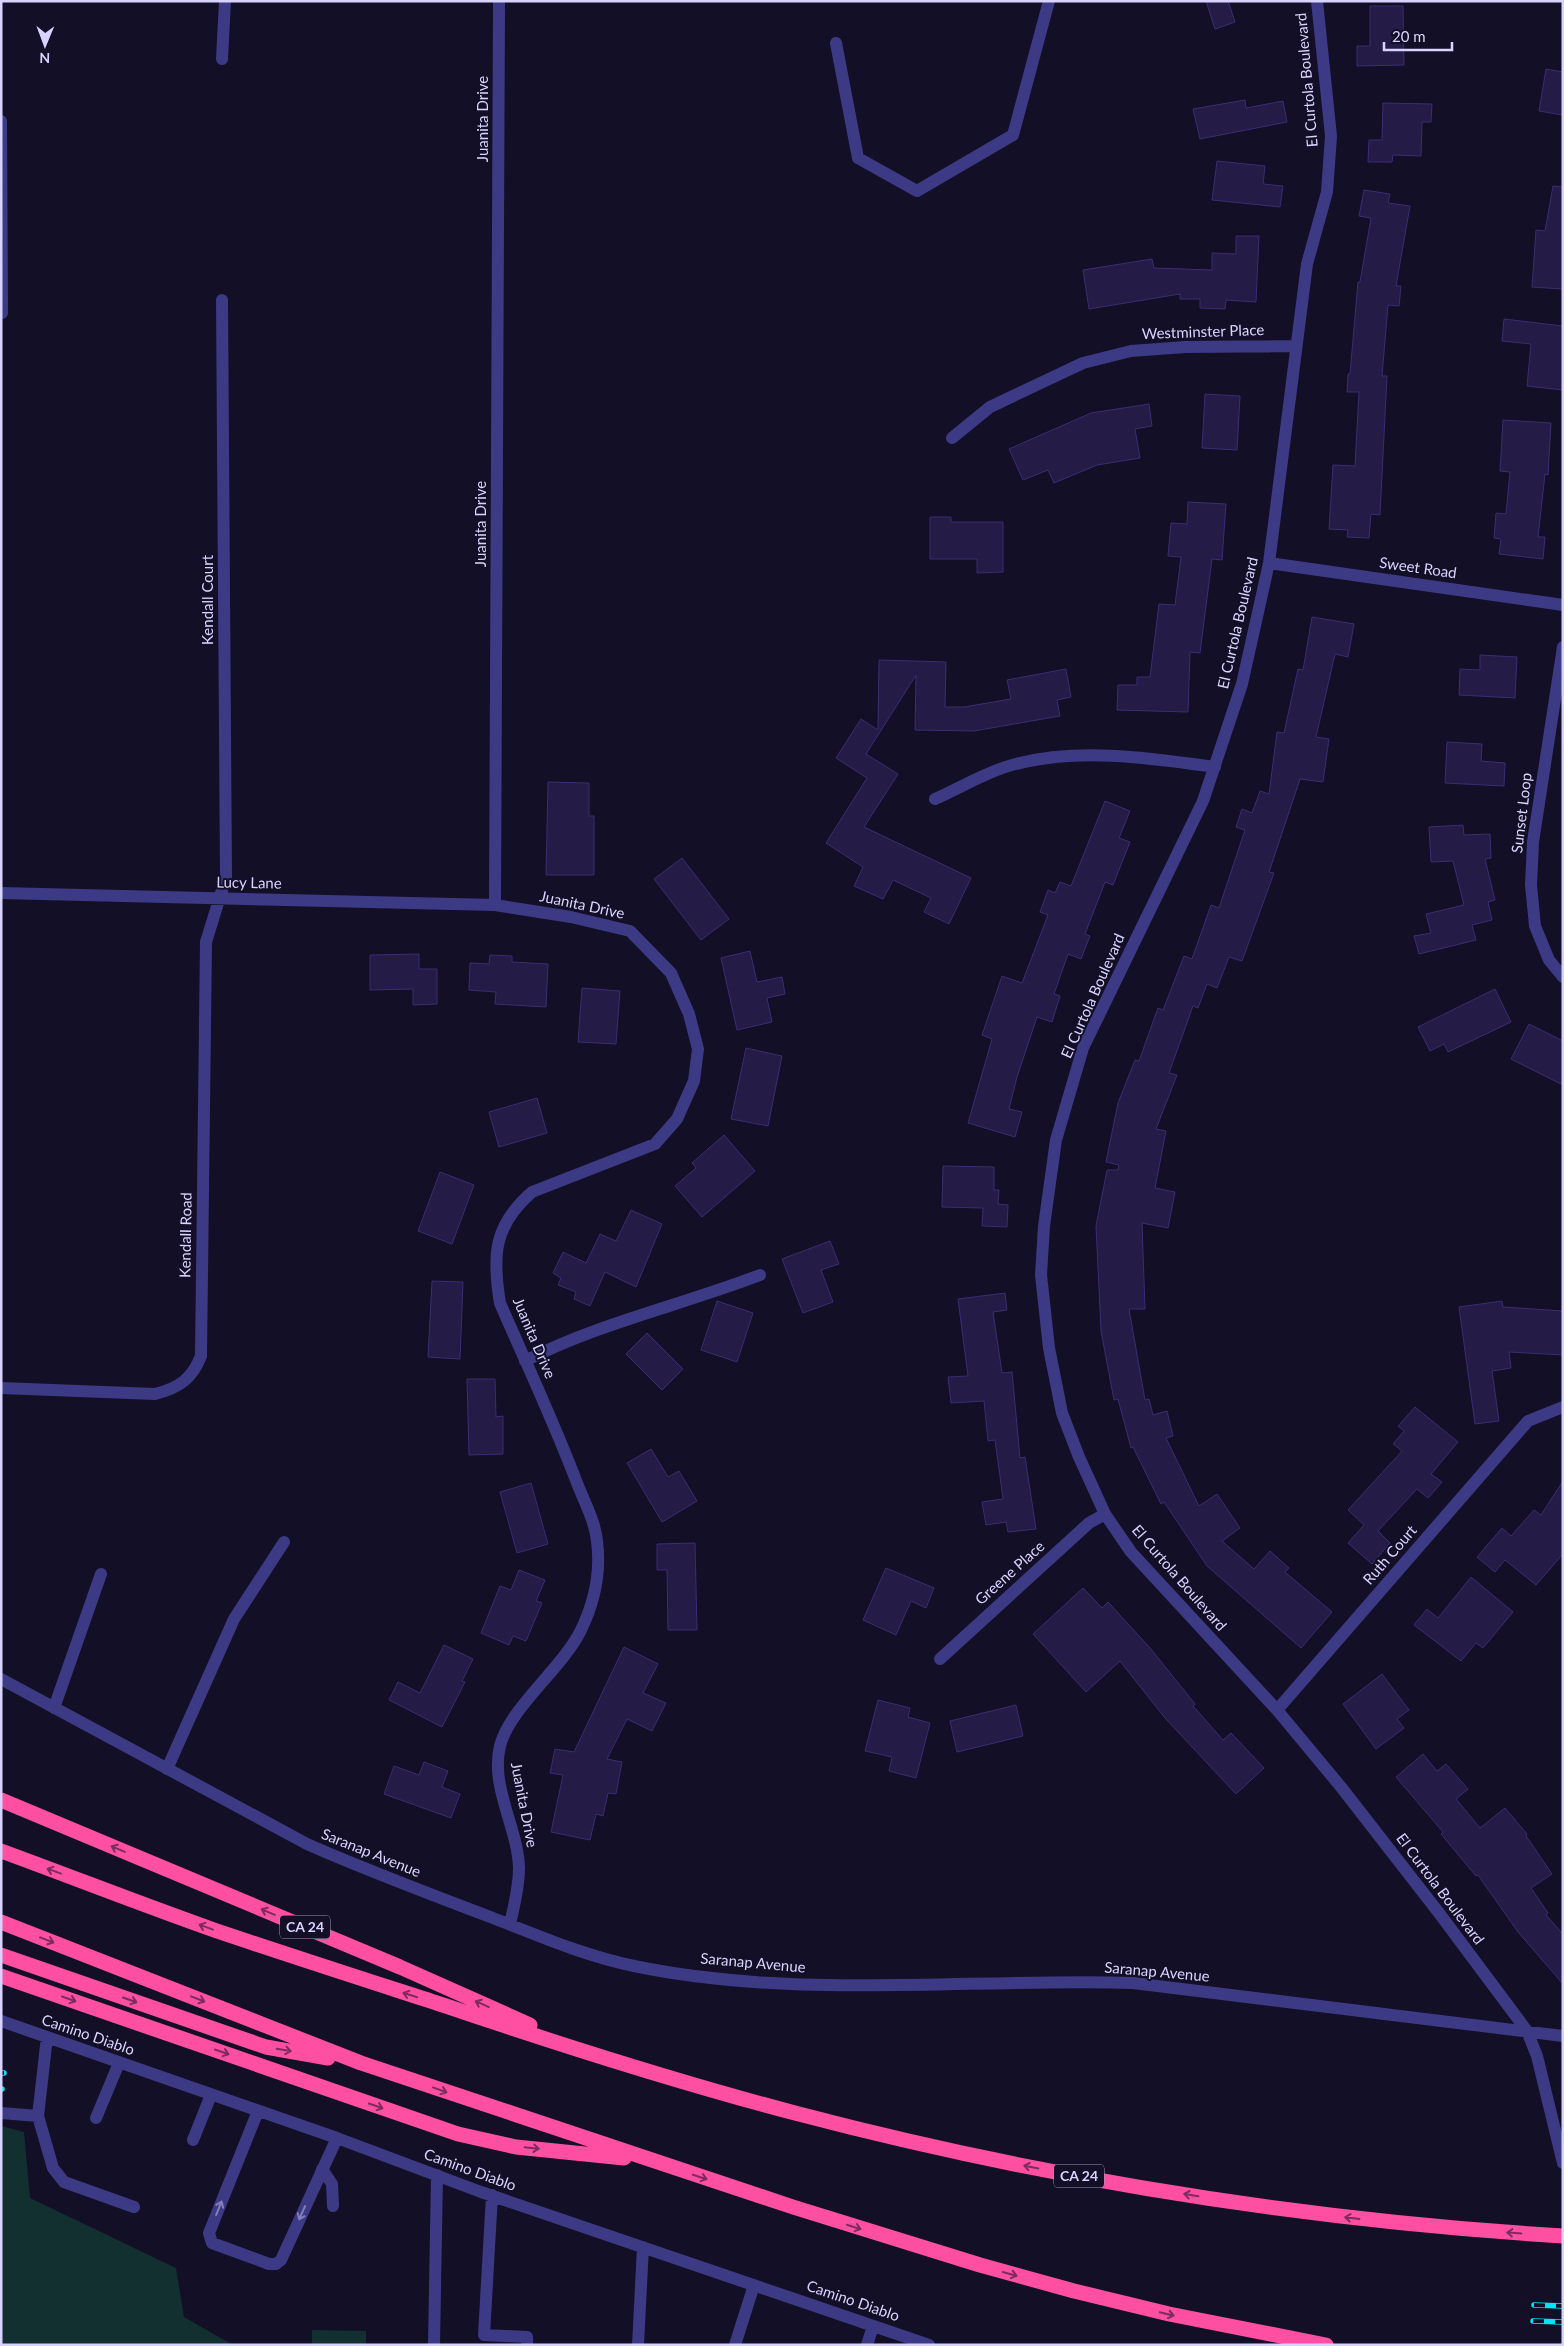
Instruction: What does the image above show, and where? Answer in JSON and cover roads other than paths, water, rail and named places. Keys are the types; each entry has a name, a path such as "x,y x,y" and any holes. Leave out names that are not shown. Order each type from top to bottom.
{"highway":[{"name":"CA 24","path":"1,1800 400,1967 607,2059 795,2114 889,2137 1080,2176 1186,2195 1350,2218 1563,2236"},
{"path":"1,1851 212,1929 607,2059"},
{"path":"1,1922 361,2063 653,2162 886,2237 1036,2281 1179,2316 1326,2345"},
{"path":"1,1955 266,2047 361,2063"},
{"path":"1,1976 458,2134 516,2147 653,2162"}],"street":[{"path":"222,59 225,1"},
{"name":"Juanita Drive","path":"499,1 495,905 571,917 630,931 671,973 689,1014 698,1049 694,1081 677,1119 655,1144 532,1192 516,1206 504,1223 495,1258 495,1275 500,1303 570,1462 597,1539 598,1566 596,1587 590,1606 572,1648 508,1725 500,1746 498,1764 519,1867 518,1890 510,1924"},
{"path":"836,43 858,158 917,191 1012,135 1049,1"},
{"name":"El Curtola Boulevard","path":"1317,1 1331,136 1328,192 1307,264 1269,563 1242,684 1203,801 1083,1048 1056,1140 1044,1226 1041,1275 1049,1348 1062,1413 1079,1457 1105,1514 1131,1552 1277,1710 1440,1913 1527,2031 1537,2056 1547,2092 1563,2164"},
{"path":"1,121 2,313"},
{"name":"Kendall Court","path":"219,899 226,877 222,300"},
{"name":"Westminster Place","path":"952,438 990,407 1083,363 1131,351 1185,347 1296,346"},
{"name":"Sweet Road","path":"1269,563 1563,605"},
{"name":"Sunset Loop","path":"1563,647 1533,842 1531,885 1535,926 1550,960 1563,977"},
{"path":"935,799 1011,765 1071,756 1142,757 1215,767"},
{"name":"Lucy Lane","path":"1,893 495,905"},
{"name":"Kendall Road","path":"1,1388 155,1394 171,1390 187,1381 196,1370 200,1356 206,942 219,899"},
{"path":"525,1361 558,1344 591,1331 705,1296 760,1275"},
{"name":"Ruth Court","path":"1277,1710 1528,1422 1563,1407"},
{"name":"Greene Place","path":"940,1658 1089,1523 1105,1514"},
{"path":"167,1768 234,1620 284,1542"},
{"path":"54,1708 101,1574"},
{"name":"Saranap Avenue","path":"1,1679 307,1844 356,1866 576,1950 634,1966 768,1984 928,1985 1076,1982 1133,1984 1563,2036"},
{"name":"Camino Diablo","path":"1,2022 337,2138 492,2195 929,2345"},
{"path":"47,2037 38,2116 53,2168 64,2182 134,2207"},
{"path":"96,2118 119,2063"},
{"path":"193,2140 211,2095"},
{"path":"258,2111 209,2233 212,2243 269,2264 276,2264 281,2260 337,2138"},
{"path":"1,2113 38,2116"},
{"path":"322,2169 332,2184 333,2206"},
{"path":"434,2345 438,2175"},
{"path":"492,2195 484,2335 527,2337 527,2345"},
{"path":"638,2345 643,2247"},
{"path":"735,2345 754,2285"},
{"path":"867,2345 873,2326"}],"railway":[{"path":"1534,2305 1563,2306"},
{"path":"1533,2321 1563,2322"}]}
